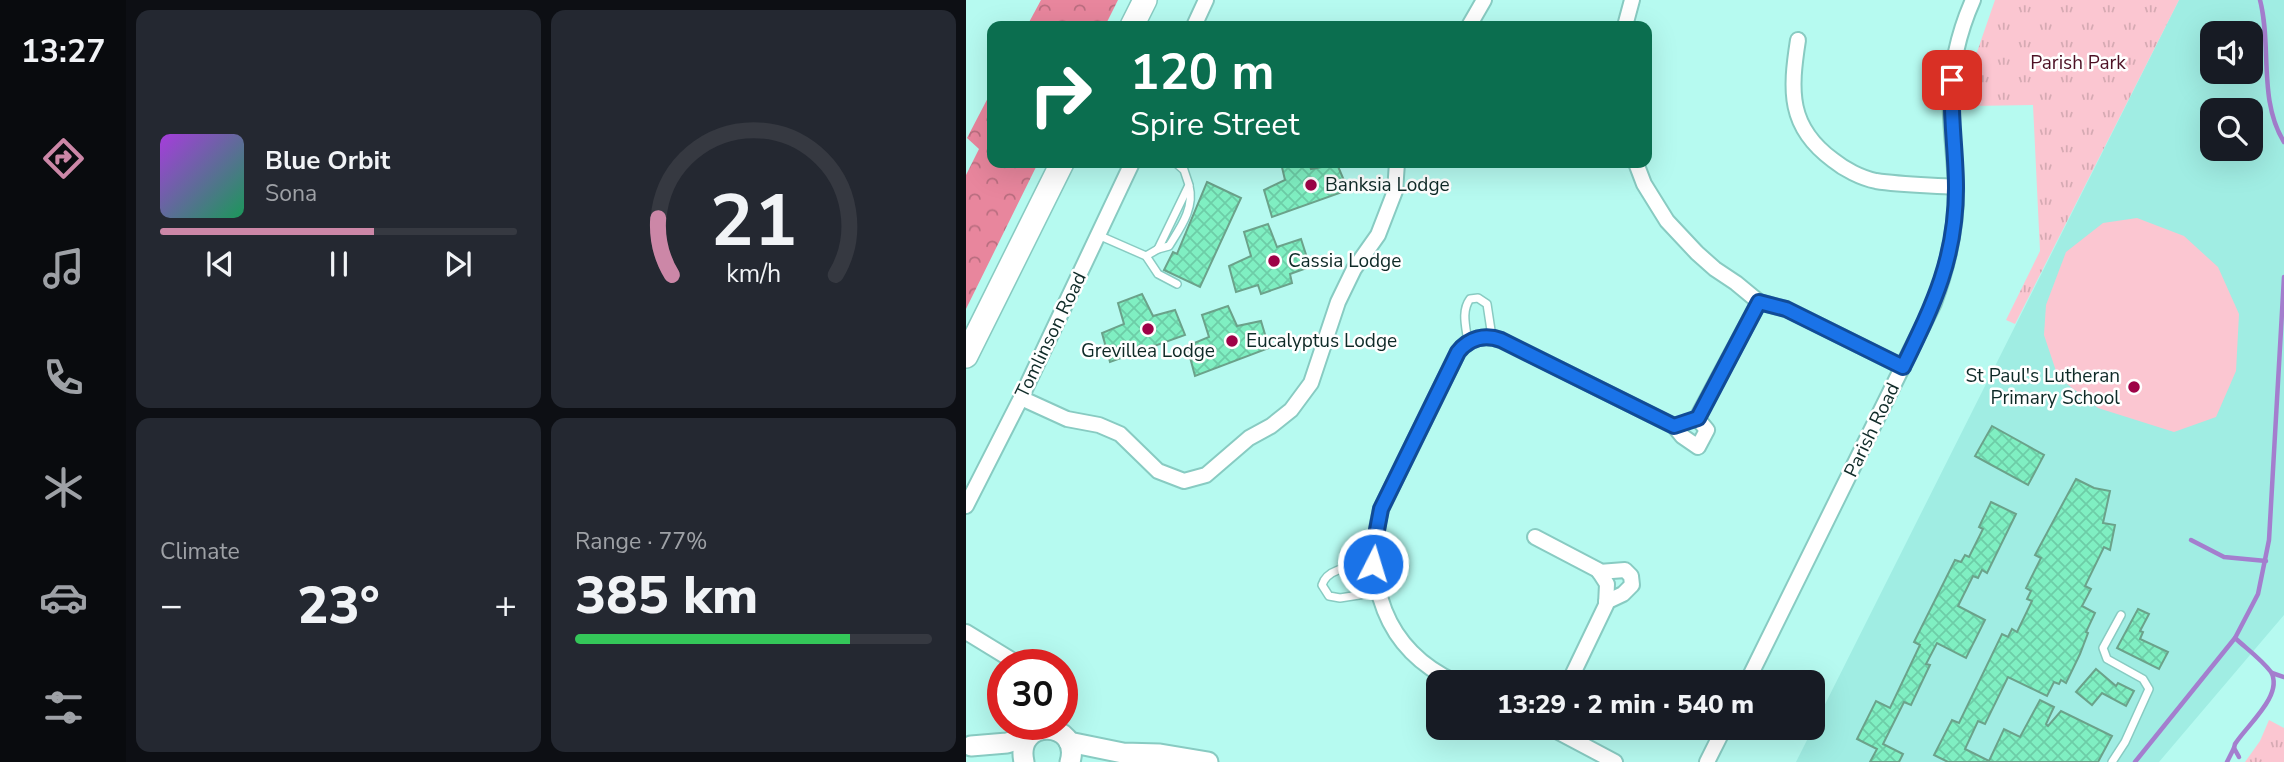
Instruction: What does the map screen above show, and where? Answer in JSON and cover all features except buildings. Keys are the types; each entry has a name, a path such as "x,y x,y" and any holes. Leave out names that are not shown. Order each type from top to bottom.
{"highway":[{"path":"1122,21 1133,0"},
{"path":"1134,21 1145,0"},
{"path":"966,356 1058,168"}],"main road":[{"path":"1078,738 1123,753"},
{"path":"968,745 1007,743 1014,740"},
{"path":"1024,762 1022,752 1029,740"},
{"path":"1068,740 1072,749 1070,762"},
{"path":"968,745 1015,762"},
{"path":"1084,762 1123,753 1160,754 1208,762"}],"street":[{"path":"1196,21 1206,0"},
{"path":"1472,21 1484,0"},
{"path":"1626,21 1632,0"},
{"name":"Parish Road","path":"1753,670 1903,367 1945,274 1956,187 1951,113 1952,80 1957,44 1973,0"},
{"path":"1798,40 1793,70 1793,94 1800,125 1820,150 1842,167 1873,181 1956,187"},
{"name":"Tomlinson Road","path":"966,506 1021,398 1130,168"},
{"path":"1021,398 1067,419 1099,425 1120,435 1158,471 1184,481 1206,475 1249,438 1271,426 1291,410 1311,383 1338,302 1354,269 1378,235 1395,191 1397,168"},
{"path":"1638,168 1644,184 1667,221 1697,253 1759,302 1786,309 1903,367"},
{"path":"1674,426 1698,418 1759,302"},
{"path":"1433,670 1407,647 1386,614 1378,592 1373,564 1374,546 1381,509 1458,352 1468,342 1492,337 1674,426 1682,436 1698,447 1707,430 1698,418"},
{"path":"1535,537 1579,558 1599,572 1607,584 1606,602 1575,670"},
{"path":"1599,572 1625,570 1631,576 1630,587 1623,594 1606,602"},
{"path":"966,632 994,649"},
{"path":"1574,740 1615,762"},
{"path":"1707,762 1718,740"}],"lane":[{"path":"1146,256 1169,246 1190,206 1192,196 1182,168"},
{"path":"1098,235 1146,256 1158,275 1177,284"},
{"path":"1468,342 1464,317 1465,305 1470,299 1478,298 1487,304 1492,337"},
{"path":"1373,564 1334,571 1325,578 1322,585 1329,596 1339,598 1378,592"},
{"path":"2112,762 2125,742 2150,689 2143,679 2107,659 2103,648 2121,615"}],"shaded area":[{"name":"St Paul's Lutheran Primary School","path":"2179,0 2284,0 2284,615 2159,762 1796,762 1807,740 1825,740 1825,704"}],"green space":[{"path":"1041,0 1118,0 1108,21 1030,21"},
{"name":"Parish Park","path":"1995,0 2179,0 2015,324 2006,320 2040,251 2033,105 1972,106 1977,52"},
{"path":"987,100 987,168 1036,168 966,309 966,175 979,149 967,138"},
{"path":"2137,218 2184,236 2218,267 2239,314 2236,371 2216,417 2174,432 2098,408 2058,377 2044,335 2046,305 2066,252 2103,223"},
{"path":"2269,720 2284,728 2284,762 2245,762 2260,741"}],"waterway":[{"path":"2260,0 2271,109 2284,142"},
{"path":"2135,762 2235,638 2258,594 2269,540 2284,277"},
{"path":"2191,540 2224,557 2266,561"},
{"path":"2235,638 2267,667 2274,681 2273,690 2262,710 2235,744 2234,748 2239,757"},
{"path":"2272,673 2284,677"},
{"path":"2227,762 2234,748"}],"place":[{"name":"Banksia Lodge","path":"1311,185"},
{"name":"Cassia Lodge","path":"1274,261"},
{"name":"Grevillea Lodge","path":"1148,329"},
{"name":"Eucalyptus Lodge","path":"1232,341"},
{"name":"St Paul's Lutheran Primary School","path":"2134,387"}],"route":[{"path":"1373,564 1376,526 1381,509 1458,352 1463,345 1476,339 1492,337 1501,340 1674,426 1698,418 1759,302 1786,309 1903,367 1934,303 1949,255 1956,187 1951,113 1952,80"}]}
